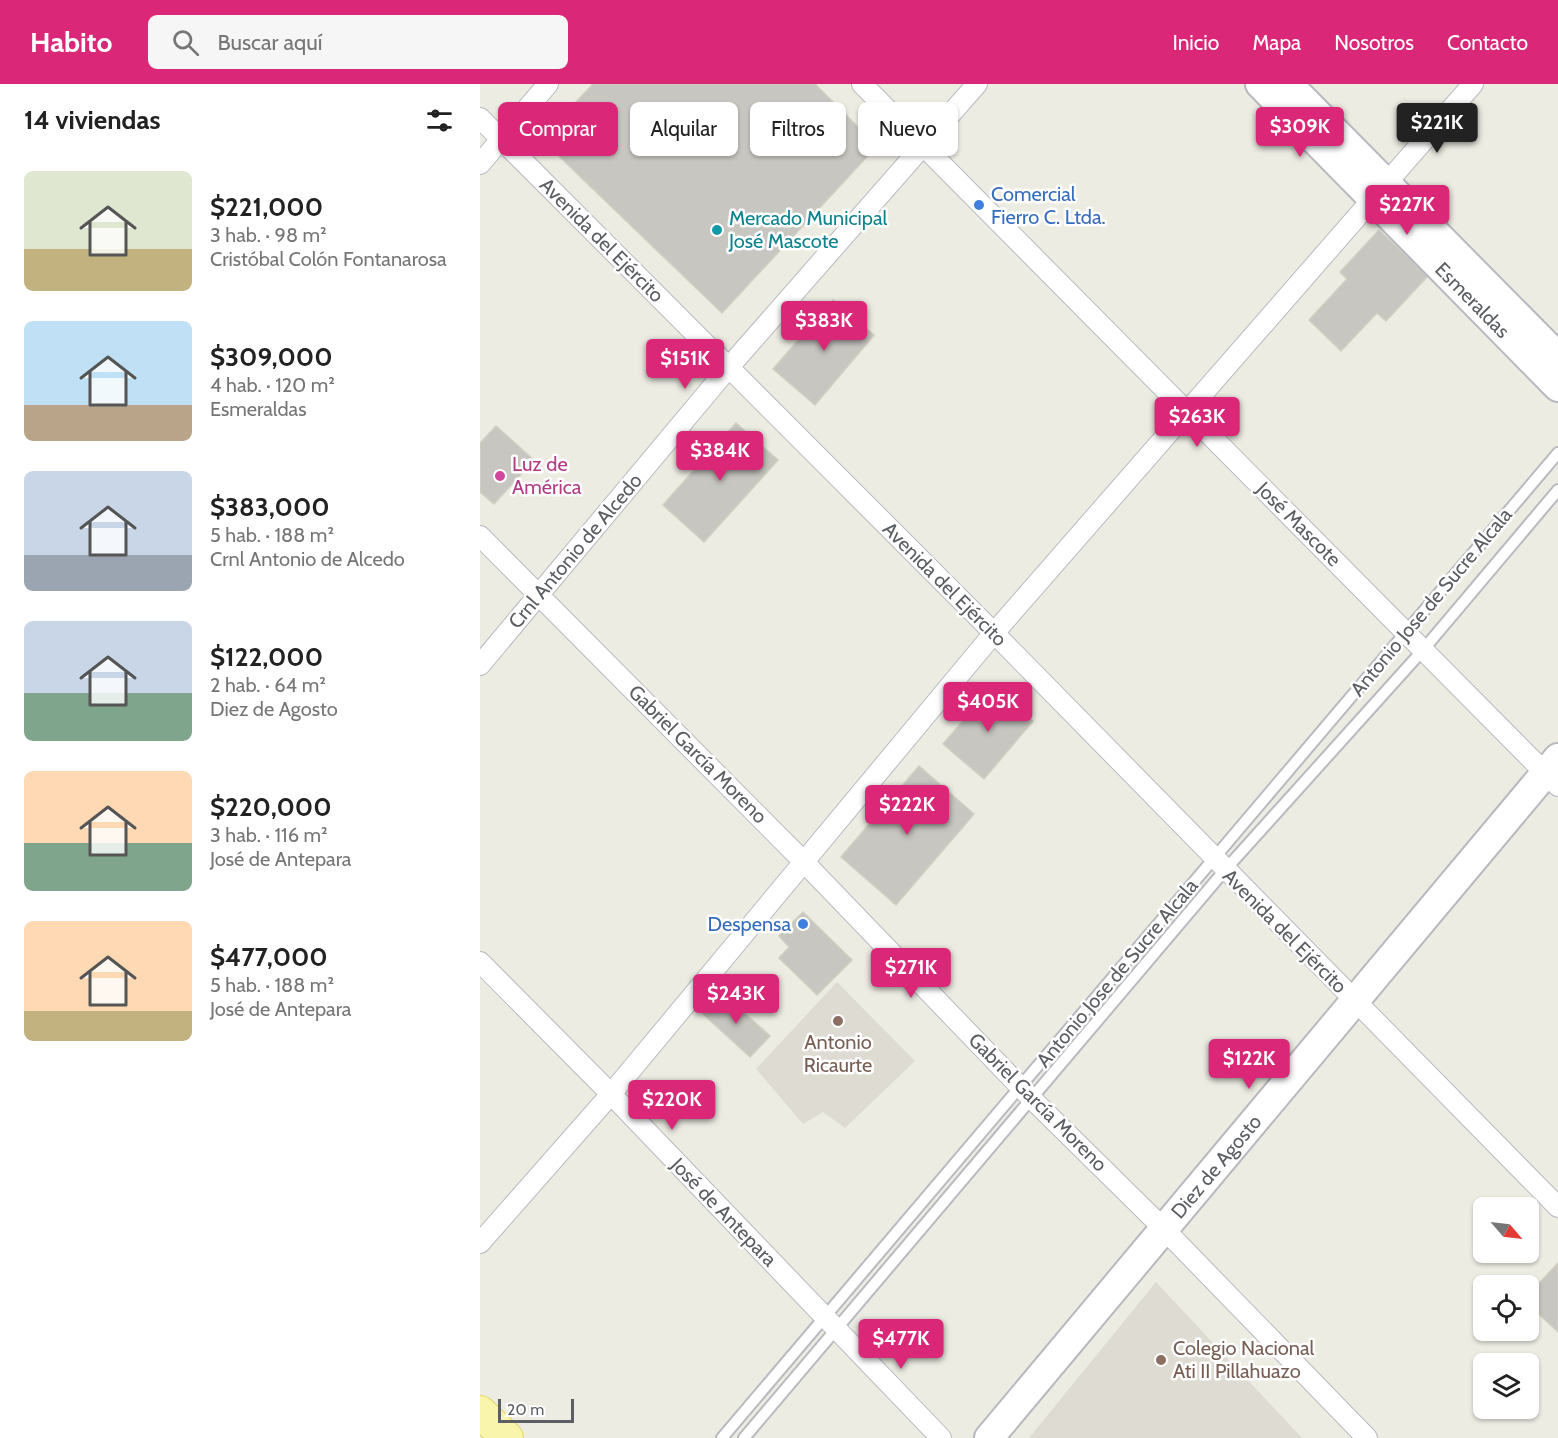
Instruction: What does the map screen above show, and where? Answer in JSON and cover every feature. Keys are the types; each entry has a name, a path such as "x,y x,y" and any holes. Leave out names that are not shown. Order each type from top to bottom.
{"main road":[{"path":"480,1412 507,1438"}],"street":[{"path":"533,102 548,84"},
{"name":"José Mascote","path":"862,84 880,102"},
{"name":"Crnl Antonio de Alcedo","path":"958,104 976,84"},
{"name":"Esmeraldas","path":"1260,84 1380,191 1558,357"},
{"name":"Esmeraldas","path":"1288,84 1380,191 1558,387"},
{"path":"480,1243 611,1094 994,633 1473,84"},
{"name":"Avenida del Ejército","path":"480,118 498,136"},
{"path":"480,164 498,144"},
{"name":"Avenida del Ejército","path":"518,156 994,633 1558,1207"},
{"name":"Crnl Antonio de Alcedo","path":"480,665 729,367 912,156"},
{"name":"José Mascote","path":"934,156 1423,650 1554,772"},
{"name":"Gabriel García Moreno","path":"480,536 803,861 1026,1092 1164,1228 1367,1438"},
{"name":"Diez de Agosto","path":"989,1438 1355,1001 1554,772"},
{"name":"José de Antepara","path":"480,962 611,1094 941,1438"}],"lane":[{"name":"Antonio Jose de Sucre Alcala","path":"722,1438 829,1323 1026,1092 1219,864 1406,633 1558,453"},
{"name":"Antonio Jose de Sucre Alcala","path":"744,1438 829,1323 1219,864 1423,650 1558,490"}],"shaded area":[{"name":"Antonio Ricaurte","path":"837,982 915,1061 845,1128 823,1112 803,1124 756,1069"},
{"name":"Colegio Nacional Ati II Pillahuazo","path":"1156,1282 1302,1438 1029,1438"}],"building":[{"name":"Mercado Municipal José Mascote","path":"593,84 815,84 833,102 750,102 750,156 846,156 846,115 858,127 858,156 868,156 722,313 559,156 618,156 618,102 576,102"},
{"path":"1379,230 1428,276 1386,321 1377,313 1341,351 1309,320 1347,279 1340,272"},
{"path":"833,300 874,335 815,405 773,369"},
{"path":"736,423 778,460 704,542 663,505"},
{"name":"Luz de América","path":"496,426 534,460 494,504 480,492 480,443"},
{"path":"993,686 1033,721 984,779 943,744"},
{"path":"919,766 974,814 896,905 841,857"},
{"path":"803,912 852,960 817,995 779,958 789,947 779,936"},
{"path":"722,993 770,1036 750,1057 703,1014"},
{"path":"1558,1263 1558,1332 1539,1314 1539,1283"}],"place":[{"name":"Comercial Fierro C. Ltda.","path":"979,205"},
{"name":"Mercado Municipal José Mascote","path":"717,230"},
{"name":"Luz de América","path":"500,476"},
{"name":"Despensa","path":"803,924"},
{"name":"Antonio Ricaurte","path":"838,1021"},
{"name":"Colegio Nacional Ati II Pillahuazo","path":"1161,1360"}]}
